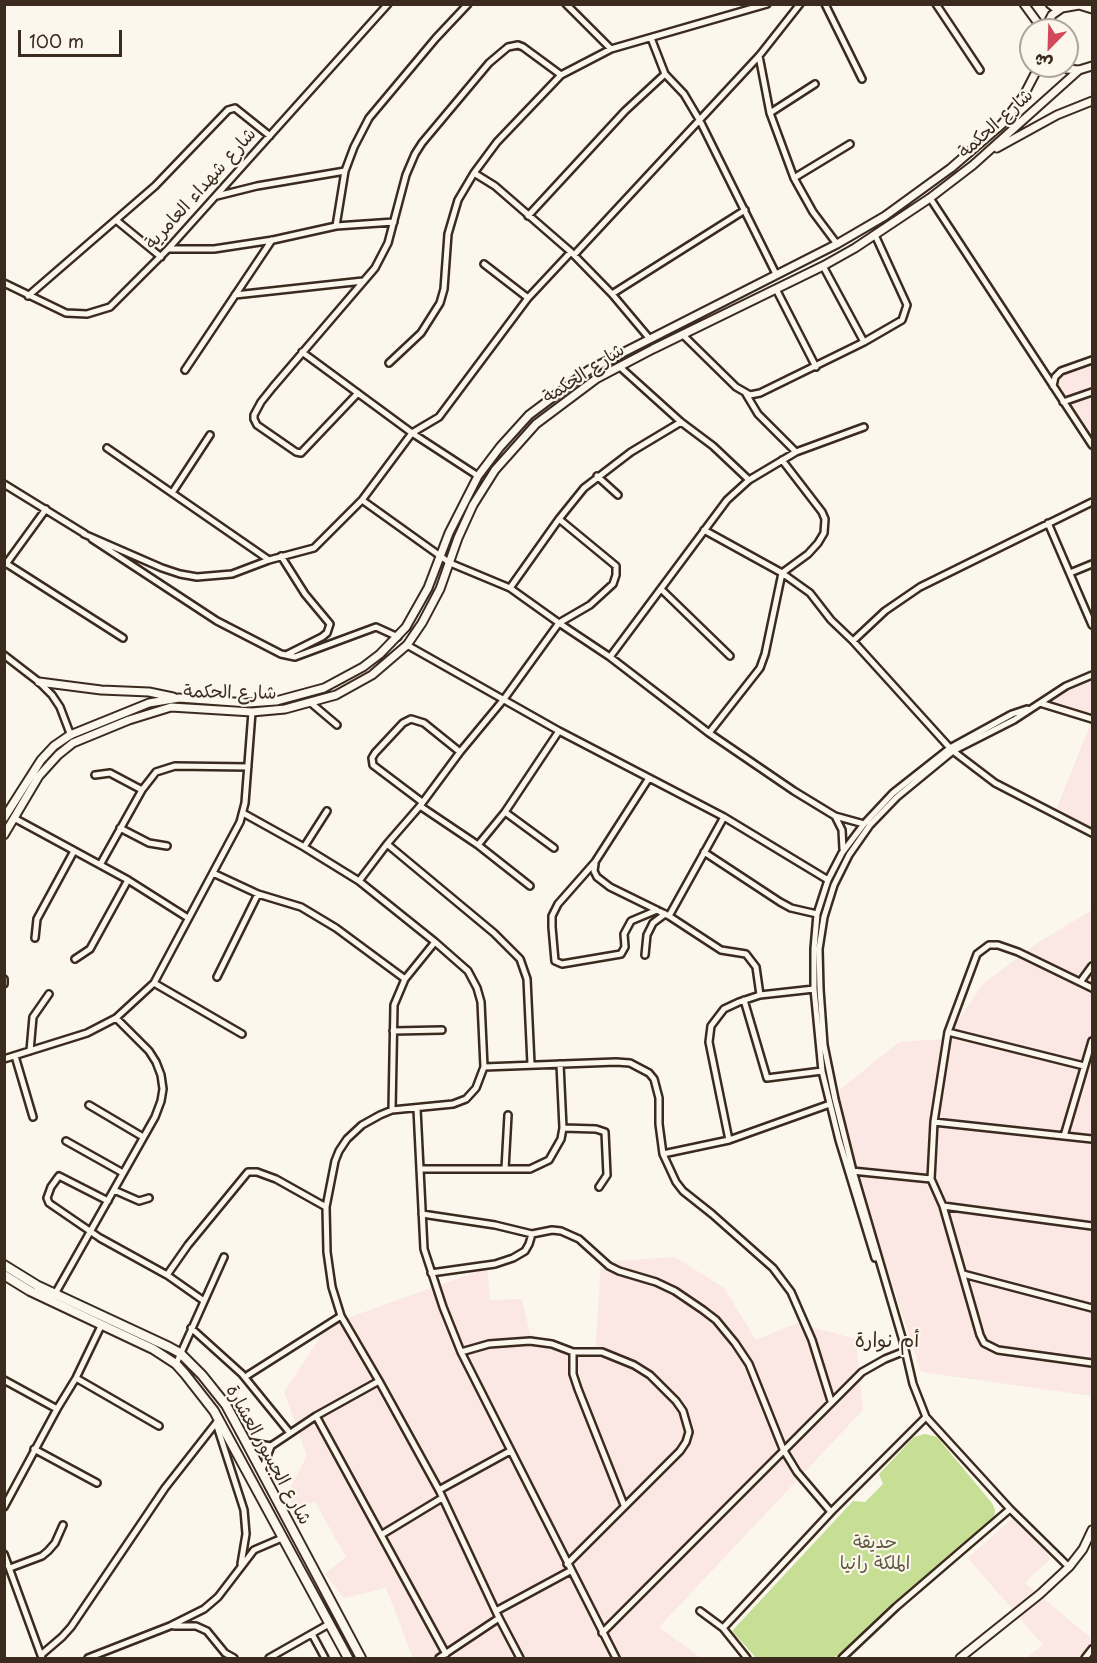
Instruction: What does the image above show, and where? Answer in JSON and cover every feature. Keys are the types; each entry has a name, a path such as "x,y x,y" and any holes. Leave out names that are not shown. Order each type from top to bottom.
{"main road":[{"name":"شارع الجسور العشارة","path":"4,1264 24,1279 180,1353 214,1389 262,1470 361,1659"},
{"name":"شارع الجسور العشارة","path":"4,1275 30,1291 153,1349 176,1364 214,1412 348,1659"}],"street":[{"name":"شارع شهداء العامرية","path":"4,283 66,313 77,315 110,307 168,249 388,4"},
{"path":"336,226 345,171 369,118 403,76 468,4"},
{"path":"389,363 421,333 440,303 444,289 448,234 458,200 474,173 497,142 561,75 611,49 767,4"},
{"path":"84,534 162,568 197,577 232,574 281,556 314,548 362,500 412,433 439,417 528,298 700,121 759,56 800,4"},
{"path":"825,4 862,79"},
{"path":"936,4 980,70"},
{"path":"1024,4 1035,18"},
{"path":"1050,4 1058,10"},
{"path":"567,5 611,49"},
{"path":"1050,18 1058,10 1068,5 1079,5 1092,9"},
{"path":"651,39 665,74 684,94 700,121 776,274"},
{"path":"358,393 301,453 296,452 257,425 254,420 254,415 261,402 382,257 406,175 415,154 489,63 508,46 518,45 561,75"},
{"path":"759,56 770,113 794,177 813,212 837,244"},
{"path":"1079,70 1092,66"},
{"path":"528,216 625,111 665,74"},
{"name":"شارع الحكمة","path":"4,818 41,760 54,746 70,735 149,703 179,698 248,703 276,701 307,693 343,679 363,667 380,654 406,627 428,588 449,533 478,476 506,439 543,403 589,370 837,244 885,216 973,151 1014,110 1032,78"},
{"name":"شارع الحكمة","path":"4,835 46,766 73,743 129,720 171,707 252,712 285,709 336,695 372,675 407,645 433,604 473,505 486,483 507,454 551,411 596,379 823,266 875,235 930,198 987,154 1070,78"},
{"path":"770,113 815,84"},
{"path":"987,154 1057,115 1092,101"},
{"path":"28,296 175,167 228,110 235,108 270,136"},
{"path":"794,177 850,144"},
{"path":"215,196 257,186 345,171"},
{"path":"474,173 495,186 573,254 612,294 649,338"},
{"path":"930,198 1092,445"},
{"path":"612,294 745,210"},
{"path":"117,220 160,256"},
{"path":"168,249 214,249 273,240 336,226 394,222"},
{"path":"746,394 760,393 816,367 902,320 907,305 875,235"},
{"path":"184,370 273,240"},
{"path":"484,264 528,298"},
{"path":"823,266 864,342"},
{"path":"235,295 363,281"},
{"path":"776,289 816,367"},
{"path":"683,335 746,394 758,414 796,452"},
{"path":"302,352 412,433 478,476"},
{"path":"1053,386 1060,371 1092,360"},
{"path":"620,367 681,422 713,446 749,480"},
{"path":"1063,402 1092,392"},
{"path":"510,588 584,488 631,452 681,422"},
{"path":"610,657 727,500 749,480 796,452 864,427"},
{"path":"172,493 210,435"},
{"path":"107,448 269,560"},
{"path":"710,734 760,668 782,573 813,549 822,537 825,526 825,519 816,504 782,460"},
{"path":"597,476 618,495"},
{"path":"4,484 217,621 271,650 295,657 376,627 398,637"},
{"path":"362,500 450,563 510,588 610,657 710,734 835,816 867,825"},
{"path":"853,641 885,611 921,587 1092,502"},
{"path":"46,509 5,563 123,638"},
{"path":"358,881 504,699 559,623 597,600 613,584 617,572 614,563 559,519"},
{"path":"1048,523 1092,625"},
{"path":"704,530 782,573 810,593 831,620 952,749 995,783 1092,833"},
{"path":"281,556 305,594 330,624 327,633 322,637 286,655"},
{"path":"1070,573 1092,564"},
{"path":"662,590 730,656"},
{"path":"407,645 559,731 724,818 828,880"},
{"path":"4,655 39,682 60,706 73,743"},
{"path":"1069,1567 1010,1509 926,1418 913,1384 822,1071 814,989 814,949 818,914 828,880 842,853 867,825 952,749 1014,720 1066,686 1092,675"},
{"path":"39,682 101,690 148,692 179,698"},
{"path":"311,703 337,725"},
{"path":"1038,704 1092,719"},
{"path":"4,1059 87,1033 116,1018 154,983 243,813 252,712"},
{"path":"460,752 424,723 411,719 404,723 372,758 373,765 421,804 530,886"},
{"path":"478,845 505,812 559,731"},
{"path":"100,865 142,790 156,772 175,766 248,767"},
{"path":"95,775 110,773 142,790"},
{"path":"649,778 596,862 558,904 552,916 557,963 621,954 625,947 624,934 631,921 657,910"},
{"path":"304,847 327,811"},
{"path":"505,812 554,848"},
{"path":"243,813 358,881 468,971 477,988 481,1002 484,1067 476,1088 466,1099 453,1104 392,1110 362,1125 342,1145 335,1161 326,1207 326,1232 329,1274 335,1302 341,1316 439,1490 520,1659"},
{"path":"835,816 843,837 842,853"},
{"path":"14,818 128,880 188,918"},
{"path":"645,955 647,935 653,923 667,915 724,818"},
{"path":"851,1171 824,1045 819,949 824,917 834,885 867,825"},
{"path":"120,828 149,843 167,846"},
{"path":"387,844 494,933 520,958 527,980 531,1064"},
{"path":"35,938 37,919 74,851"},
{"path":"704,852 790,908 818,914"},
{"path":"596,862 594,872 601,881 667,915 721,950 746,954 756,967 760,995"},
{"path":"213,873 258,894 301,907 336,928 405,980"},
{"path":"75,959 90,949 128,880"},
{"path":"217,977 258,894"},
{"path":"392,1110 394,1005 405,980 435,942"},
{"path":"1092,988 1018,952 998,945 989,945 976,954 948,1032 934,1122 931,1179 943,1206 980,1335 988,1346 998,1350 1092,1363"},
{"path":"1081,981 1092,966"},
{"path":"4,979 4,984"},
{"path":"154,983 242,1034"},
{"path":"729,1140 709,1034 720,1013 744,1000 760,995 814,989"},
{"path":"30,1051 33,1017 49,994"},
{"path":"744,1000 768,1078 822,1071"},
{"path":"55,1294 161,1101 163,1089 161,1075 149,1051 116,1018"},
{"path":"393,1031 442,1030"},
{"path":"948,1032 1084,1066"},
{"path":"1064,1136 1092,1041"},
{"path":"15,1056 33,1117"},
{"path":"484,1067 630,1062 649,1072 654,1079 659,1098 659,1124 663,1154 676,1182 683,1191 773,1268 791,1292 812,1340 831,1401"},
{"path":"420,1169 530,1169 542,1165 554,1154 563,1128 560,1064"},
{"path":"663,1154 729,1140 830,1104"},
{"path":"89,1105 143,1137"},
{"path":"417,1109 424,1249 431,1273 461,1352 616,1659"},
{"path":"505,1169 508,1115"},
{"path":"934,1122 1092,1139"},
{"path":"563,1128 596,1129 605,1132 607,1175 599,1186"},
{"path":"66,1141 123,1173"},
{"path":"851,1171 931,1179"},
{"path":"167,1275 188,1245 248,1172 257,1172 276,1179 326,1207"},
{"path":"108,1201 59,1176 46,1198 49,1203 108,1243 167,1275 204,1301"},
{"path":"114,1190 139,1201 149,1198"},
{"path":"943,1206 1092,1226"},
{"path":"422,1214 495,1225 532,1234 552,1230 571,1234 609,1266 675,1291 716,1320 749,1364 783,1449 797,1473 831,1512"},
{"path":"431,1273 495,1264 513,1258 525,1251 532,1234"},
{"path":"176,1364 224,1257"},
{"path":"963,1274 1092,1308"},
{"path":"245,1377 341,1316"},
{"path":"4,1507 34,1449 76,1378 102,1324"},
{"path":"192,1328 245,1377 290,1432"},
{"path":"461,1352 489,1344 530,1341 552,1344 573,1352 602,1352 634,1365 662,1385 676,1401 687,1422 689,1432 680,1451 567,1564"},
{"path":"602,1634 783,1449 862,1372 905,1351"},
{"path":"573,1352 573,1374 624,1505"},
{"path":"76,1378 159,1426"},
{"path":"4,1380 57,1409"},
{"path":"262,1470 271,1446 316,1416 379,1381"},
{"path":"214,1412 244,1510 246,1534 241,1566"},
{"path":"316,1416 446,1654"},
{"path":"723,1628 831,1512 926,1418"},
{"path":"4,1554 42,1657 71,1627 165,1488 216,1423"},
{"path":"246,1442 271,1446"},
{"path":"34,1449 97,1482"},
{"path":"439,1490 510,1451"},
{"path":"381,1536 442,1498"},
{"path":"842,1659 896,1607 1010,1509"},
{"path":"10,1568 42,1556 55,1543 63,1525"},
{"path":"960,1659 1040,1594 1069,1567 1083,1549 1092,1530"},
{"path":"88,1659 170,1626 204,1609 218,1597 254,1550 282,1538"},
{"path":"496,1611 570,1571"},
{"path":"700,1611 723,1628 747,1659"},
{"path":"439,1659 499,1618"},
{"path":"269,1659 329,1624"},
{"path":"170,1626 196,1626 207,1631 225,1653 234,1659"},
{"path":"312,1634 325,1659"},
{"path":"1085,1659 1092,1649"}],"shaded area":[{"path":"1092,361 1092,443 1045,374"},
{"path":"1092,678 1092,829 1055,813 1091,723 1046,697"},
{"path":"1092,910 1092,1396 921,1372 860,1184 837,1092 899,1042 945,1039 984,983 1039,942"},
{"path":"675,1257 724,1288 756,1340 797,1323 856,1339 863,1410 659,1627 701,1658 413,1658 386,1588 344,1598 325,1574 346,1557 315,1502 294,1508 287,1494 307,1456 284,1392 328,1325 487,1268 490,1300 522,1299 530,1334 595,1358 601,1262"},
{"path":"1015,1516 1051,1558 1025,1583 1092,1639 1092,1658 1026,1658 1043,1645 968,1558"}],"green space":[{"name":"حديقة الملكة رانيا","path":"925,1434 937,1437 992,1503 995,1510 994,1518 834,1658 756,1658 732,1631 853,1501 865,1502 883,1484 879,1474 914,1437"}],"district":[{"name":"أم نوارة","path":"887,1341"}]}
